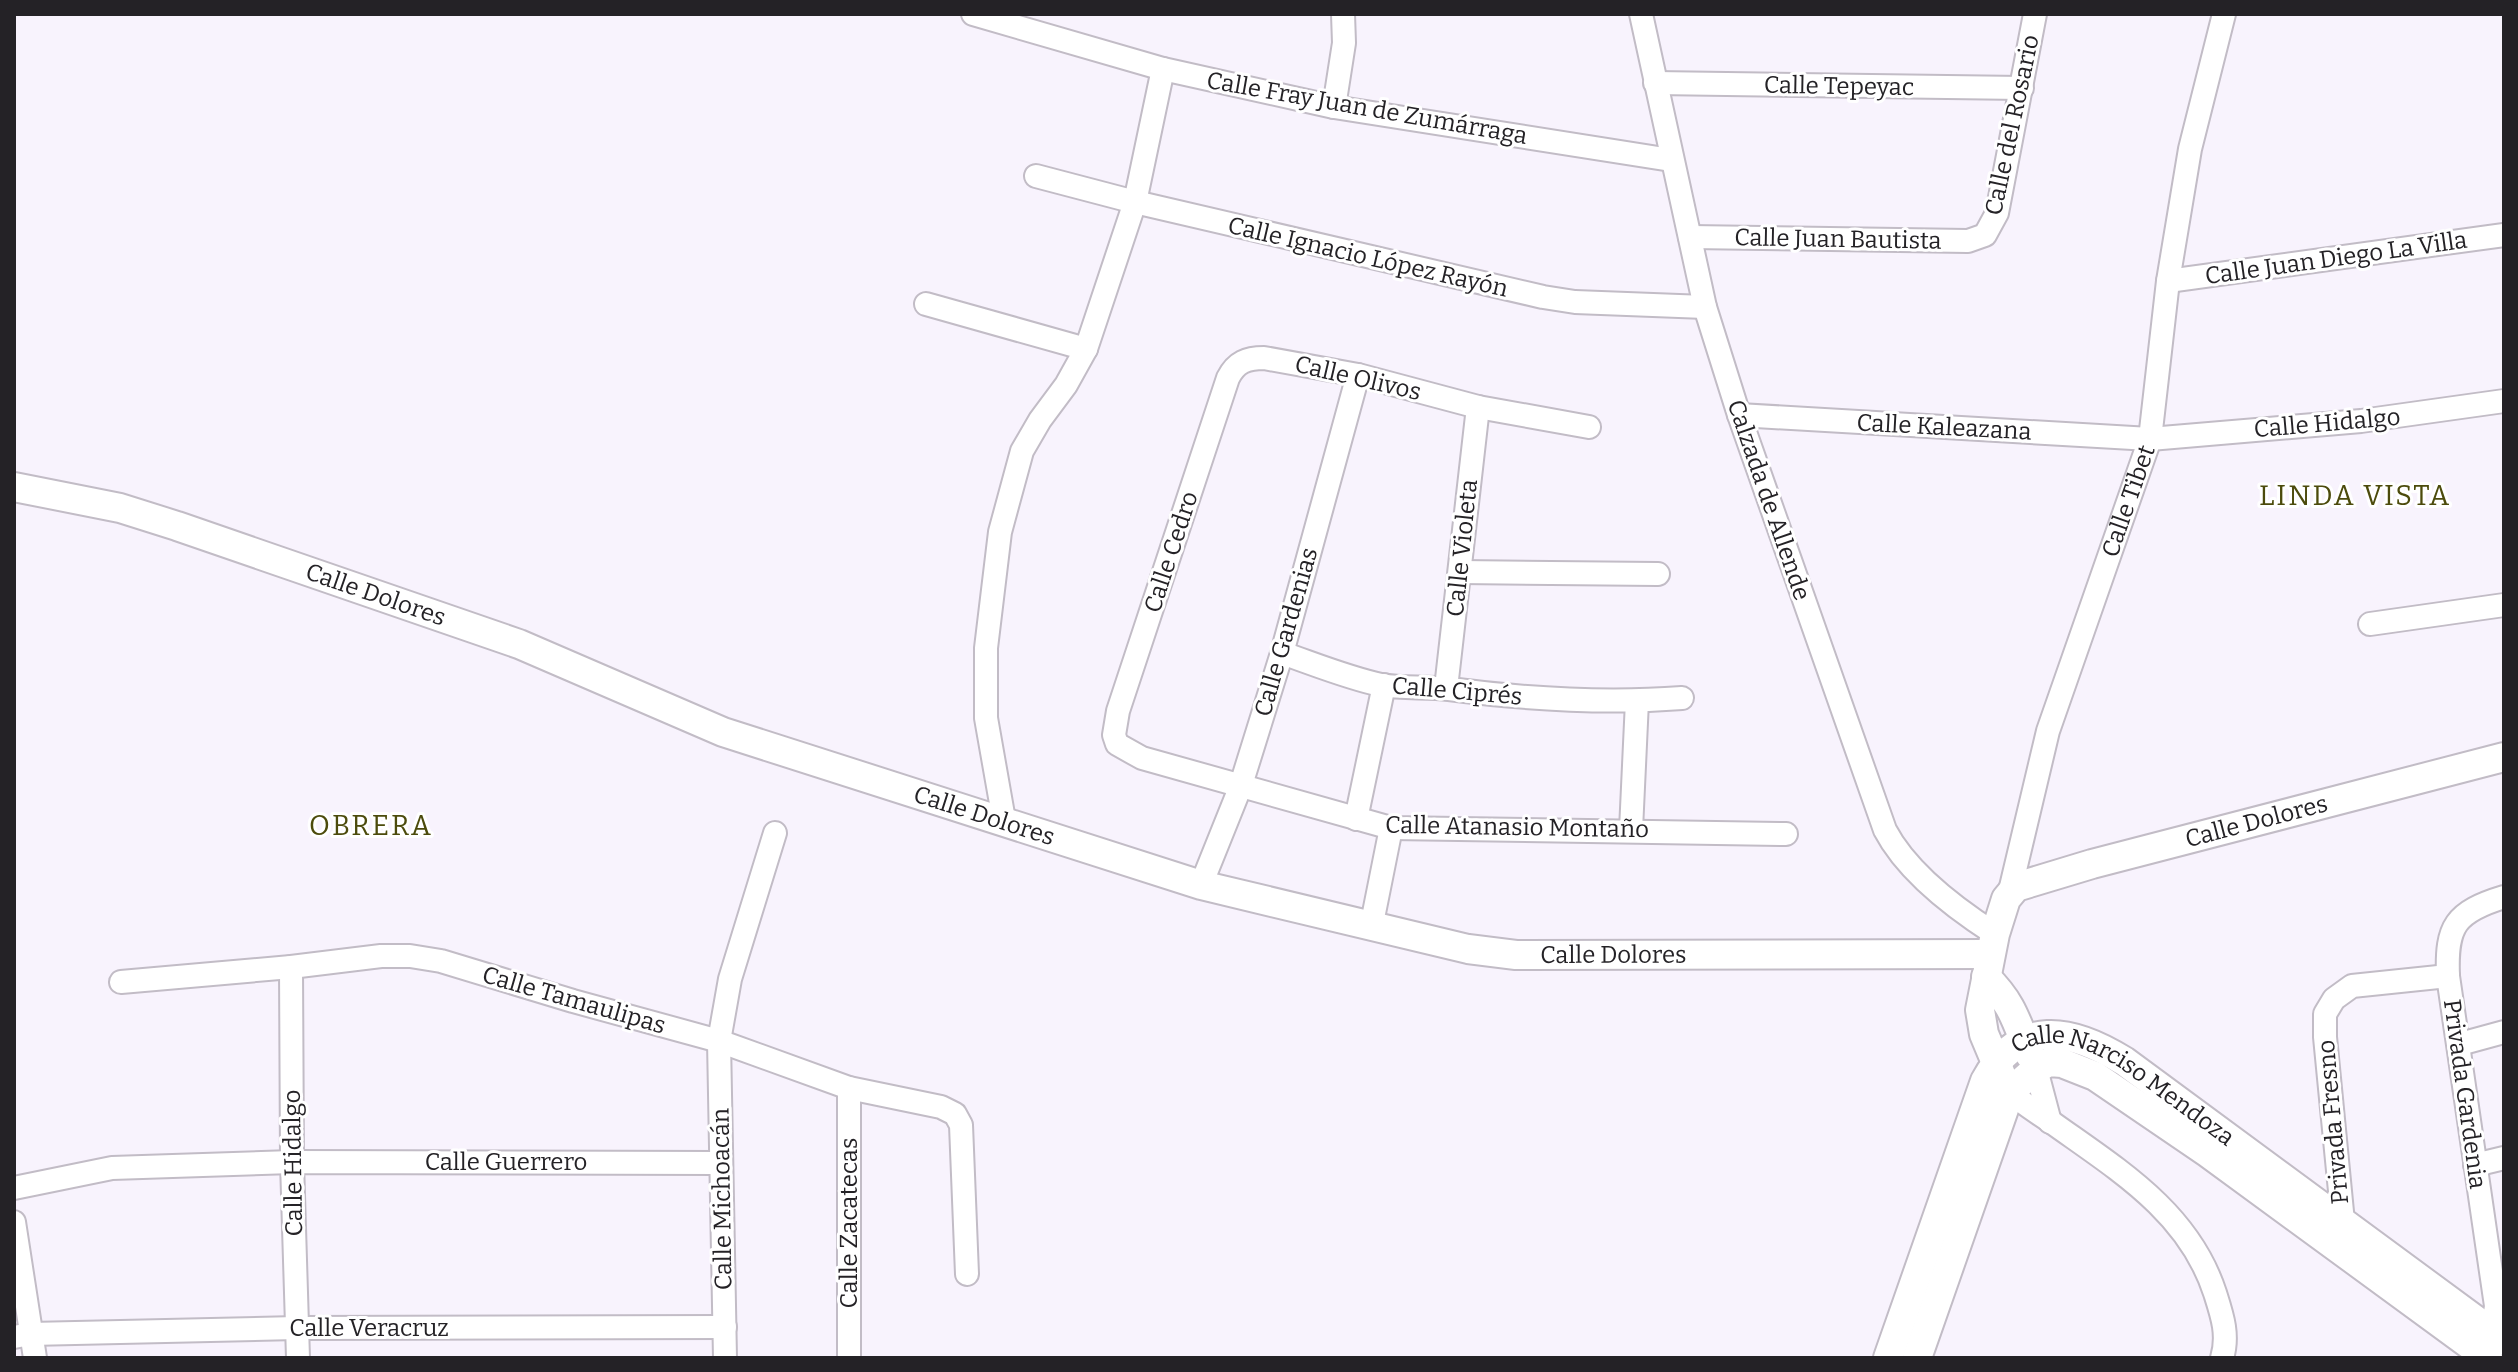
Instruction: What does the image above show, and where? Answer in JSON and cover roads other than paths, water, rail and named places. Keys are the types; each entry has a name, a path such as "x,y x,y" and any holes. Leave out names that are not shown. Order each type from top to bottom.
{"street":[{"name":"Calle Fray Juan de Zumárraga","path":"973,14 1163,69 1334,107 1671,160"},
{"path":"1334,107 1344,43 1343,14"},
{"name":"Calzada de Allende","path":"1641,14 1705,307 1739,415 1885,830 1899,851 1956,908 1990,955"},
{"name":"Calle del Rosario","path":"1985,235 1997,213 2035,14"},
{"name":"Calle Tibet","path":"2010,1092 1995,1062 1981,1020 1990,955 2010,891 2048,731 2150,439 2168,281 2190,149 2224,14"},
{"path":"1004,820 986,718 986,648 1000,532 1022,451 1086,349 1135,202 1163,69"},
{"name":"Calle Tepeyac","path":"1655,83 2022,88"},
{"name":"Calle Ignacio López Rayón","path":"1036,176 1543,297 1575,302 1705,307"},
{"name":"Calle Juan Bautista","path":"1690,237 1968,241 1985,235"},
{"name":"Calle Juan Diego La Villa","path":"2168,281 2504,235"},
{"path":"926,304 1086,349"},
{"name":"Calle Olivos","path":"1238,363 1249,358 1264,358 1358,375 1478,407 1589,427"},
{"name":"Calle Cedro","path":"1117,744 1114,735 1118,711 1228,378 1238,363"},
{"name":"Calle Gardenias","path":"1201,885 1240,788 1282,653 1358,375"},
{"name":"Calle Hidalgo","path":"2150,439 2374,419 2504,401"},
{"name":"Calle Violeta","path":"1446,688 1478,407"},
{"name":"Calle Kaleazana","path":"1739,415 2150,439"},
{"name":"Calle Dolores","path":"14,487 120,508 519,644 723,732 1201,885 1371,928 1468,949 1516,955 1990,955"},
{"path":"1460,572 1658,574"},
{"path":"2370,624 2504,605"},
{"name":"Calle Ciprés","path":"1282,653 1384,685 1446,688 1491,695 1637,701 1682,698"},
{"path":"1356,819 1384,685"},
{"path":"1631,830 1637,701"},
{"name":"Calle Atanasio Montaño","path":"1117,744 1142,758 1391,828 1786,834"},
{"name":"Calle Dolores","path":"2010,891 2092,864 2504,757"},
{"path":"1371,928 1391,828"},
{"name":"Calle Michoacán","path":"725,1358 719,1041 730,979 775,833"},
{"name":"Privada Gardenia","path":"2494,1332 2447,951 2454,928 2469,912 2504,897"},
{"path":"1990,955 2003,994 2011,1006 2036,1069 2050,1122"},
{"name":"Calle Tamaulipas","path":"121,982 381,956 410,956 441,961 719,1041 849,1088 941,1107 958,1117 962,1137 967,1274"},
{"name":"Calle Hidalgo","path":"291,967 292,1162 298,1358"},
{"name":"Privada Fresno","path":"2343,1222 2325,1014 2334,999 2352,986 2448,976"},
{"path":"2460,1044 2504,1032"},
{"name":"Calle Narciso Mendoza","path":"1888,1358 1979,1096 1995,1062 2023,1039 2045,1034 2065,1034 2108,1051 2216,1143 2494,1332"},
{"name":"Calle Narciso Mendoza","path":"1917,1358 2010,1092 2049,1062 2081,1069 2216,1143 2343,1222 2494,1332"},
{"name":"Calle Zacatecas","path":"849,1088 849,1358"},
{"path":"2010,1092 2155,1201 2175,1220 2190,1239 2209,1274 2224,1321 2226,1357"},
{"path":"2475,1165 2504,1158"},
{"name":"Calle Guerrero","path":"14,1188 112,1168 292,1162 720,1163"},
{"path":"14,1222 22,1336 35,1358"},
{"name":"Calle Veracruz","path":"22,1336 297,1328 725,1327"}],"district":[{"name":"LINDA VISTA","path":"2355,495"},
{"name":"OBRERA","path":"371,825"}]}
